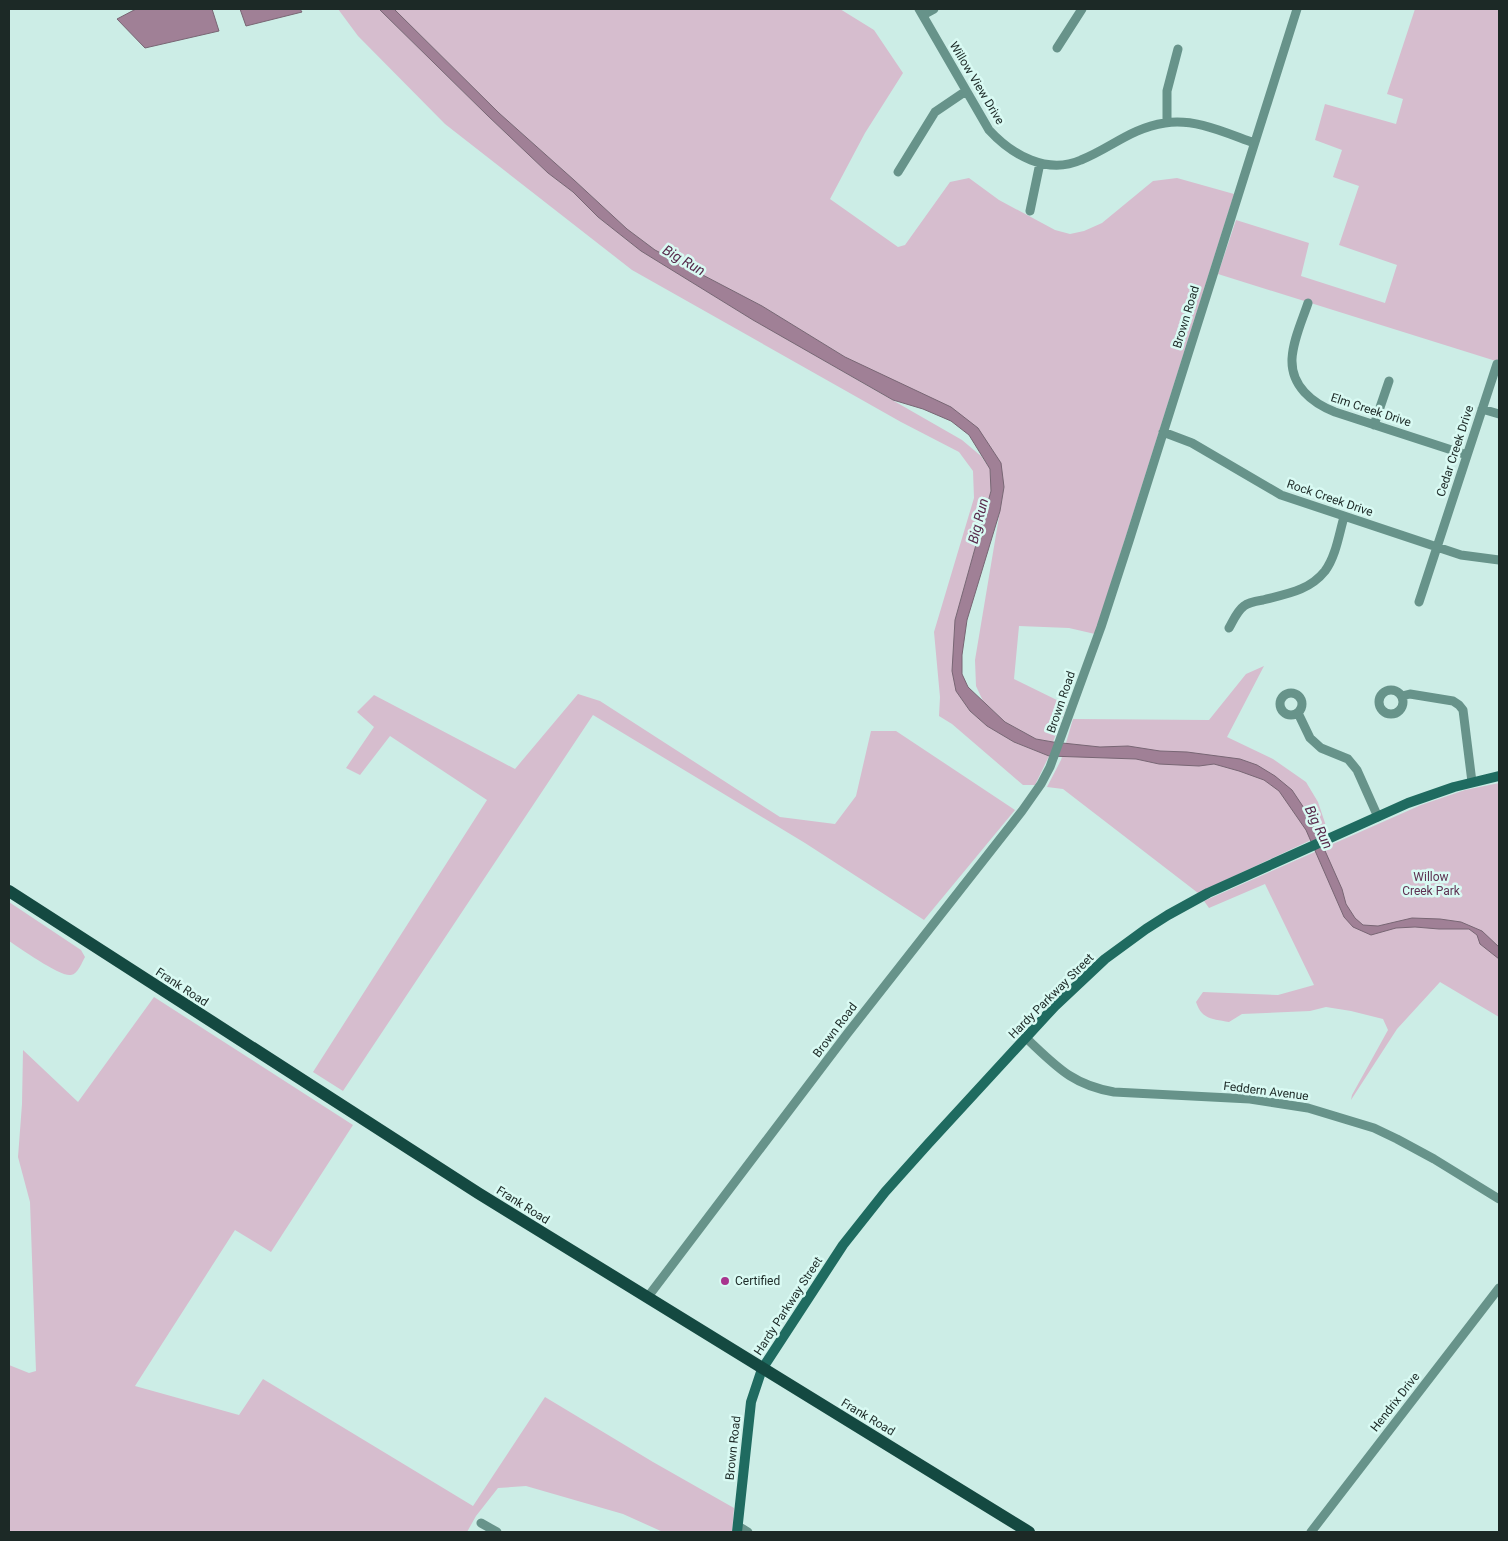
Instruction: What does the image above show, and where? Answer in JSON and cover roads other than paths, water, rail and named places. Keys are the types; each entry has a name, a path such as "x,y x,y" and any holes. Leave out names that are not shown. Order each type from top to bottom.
{"main road":[{"name":"Hardy Parkway Street","path":"762,1369 840,1249 870,1212 928,1144 1055,1006 1125,943 1168,915 1208,893 1378,816 1439,792 1499,776"},
{"name":"Frank Road","path":"9,891 464,1184 1029,1532"},
{"name":"Brown Road","path":"738,1529 751,1402 762,1369"}],"street":[{"path":"921,12 934,9"},
{"path":"1057,48 1082,9"},
{"name":"Brown Road","path":"647,1298 847,1034 1041,784 1062,738 1101,627 1297,9"},
{"name":"Willow View Drive","path":"921,12 989,130 999,141 1023,157 1040,163 1054,164 1079,161 1144,127 1167,122 1189,122 1254,143"},
{"path":"1167,122 1167,91 1178,49"},
{"path":"898,172 935,112 966,91"},
{"path":"1030,211 1040,163"},
{"name":"Elm Creek Drive","path":"1308,303 1292,360 1294,374 1300,387 1309,399 1322,407 1467,455"},
{"name":"Cedar Creek Drive","path":"1419,602 1497,364"},
{"path":"1374,424 1389,381"},
{"path":"1482,409 1499,414"},
{"name":"Rock Creek Drive","path":"1163,432 1192,443 1281,495 1461,555 1499,560"},
{"path":"1229,628 1238,612 1244,606 1298,591 1318,579 1326,570 1331,559 1344,517"},
{"path":"1402,696 1410,694 1453,701 1459,705 1463,710 1465,721 1472,782"},
{"path":"1298,712 1310,738 1315,743 1321,748 1348,758 1357,770 1378,816"},
{"name":"Feddern Avenue","path":"1026,1038 1062,1071 1086,1085 1100,1089 1114,1092 1250,1099 1308,1108 1374,1128 1434,1159 1499,1199"},
{"name":"Hendrix Drive","path":"1311,1532 1499,1288"},
{"path":"481,1522 497,1532"},
{"path":"738,1529 748,1532"}],"place":[{"name":"Certified","path":"725,1281"}],"water label":[{"name":"Big Run","path":"684,260"},
{"name":"Big Run","path":"978,521"},
{"name":"Big Run","path":"1319,827"}],"park label":[{"name":"Willow Creek Park","path":"1431,884"}]}
